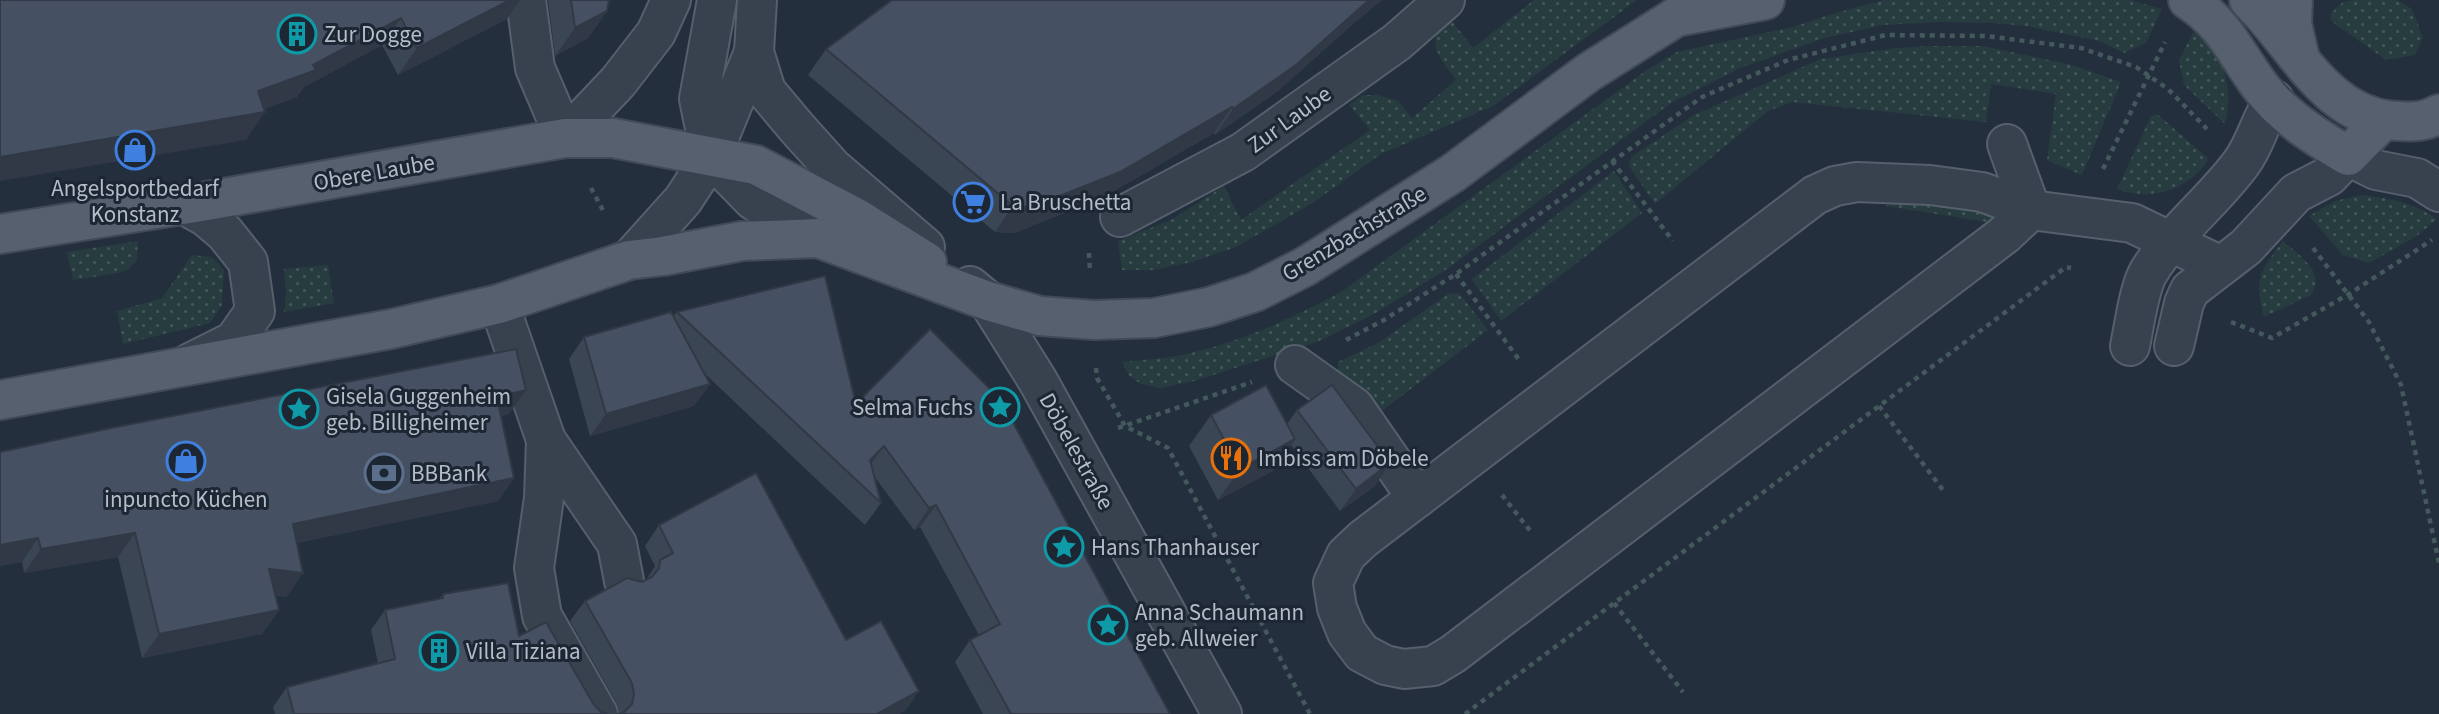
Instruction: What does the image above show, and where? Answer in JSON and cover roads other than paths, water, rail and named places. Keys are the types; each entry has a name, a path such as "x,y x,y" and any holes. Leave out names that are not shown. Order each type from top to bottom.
{"main road":[{"name":"Grenzbachstraße","path":"988,300 1040,316 1094,320 1154,318 1255,292 1306,266 1453,173 1589,72 1686,8 1765,0"},
{"path":"2188,0 2208,13 2224,30 2261,88 2297,122 2348,156 2382,121"},
{"path":"2249,0 2267,16 2300,61 2336,97 2358,111 2382,121 2417,122 2439,114"},
{"path":"2274,100 2300,61 2292,24 2293,0"},
{"name":"Obere Laube","path":"0,234 565,138 612,138 711,156"},
{"name":"Döbelestraße","path":"711,156 756,165 788,180 858,218 988,300"},
{"path":"0,401 391,329 499,304 629,260 663,257 742,241 818,238 988,300"}],"street":[{"path":"526,0 535,68 565,138 618,82 656,33 671,0"},
{"path":"717,0 699,99 711,156 753,200 818,238"},
{"path":"629,260 683,200 711,156 754,52 757,0"},
{"name":"Zur Laube","path":"1120,217 1243,152 1396,41 1445,0"},
{"name":"Döbelestraße","path":"754,52 766,91 833,168 988,300 1038,380 1222,714"},
{"path":"2130,346 2147,275 2171,242 2241,164 2251,150 2263,116 2274,100"},
{"path":"2007,144 2031,210"},
{"path":"2174,346 2184,303 2190,290 2246,247 2296,193 2329,176 2348,156 2376,170 2417,178 2439,192"},
{"path":"2031,210 2004,235 1453,654 1433,666 1404,669 1385,665 1362,653 1347,633 1337,607 1333,583 1346,555 1363,539 1815,195 1835,186 1857,182 1930,185 1982,192 2031,210 2132,223 2221,266"},
{"path":"182,367 234,341 255,311 248,262 225,233 183,204"},
{"path":"499,304 546,440 617,544 624,581"},
{"path":"1295,365 1354,407 1417,498"},
{"path":"546,440 544,498 534,568 542,616 598,714"}],"place":[{"name":"Zur Dogge","path":"297,34"},
{"name":"Angelsportbedarf Konstanz","path":"135,150"},
{"name":"La Bruschetta","path":"973,202"},
{"name":"Selma Fuchs","path":"1000,407"},
{"name":"Gisela Guggenheim geb. Billigheimer","path":"299,409"},
{"name":"Imbiss am Döbele","path":"1231,458"},
{"name":"inpuncto Küchen","path":"186,461"},
{"name":"BBBank","path":"384,473"},
{"name":"Hans Thanhauser","path":"1064,547"},
{"name":"Anna Schaumann geb. Allweier","path":"1108,625"},
{"name":"Villa Tiziana","path":"439,651"}]}
